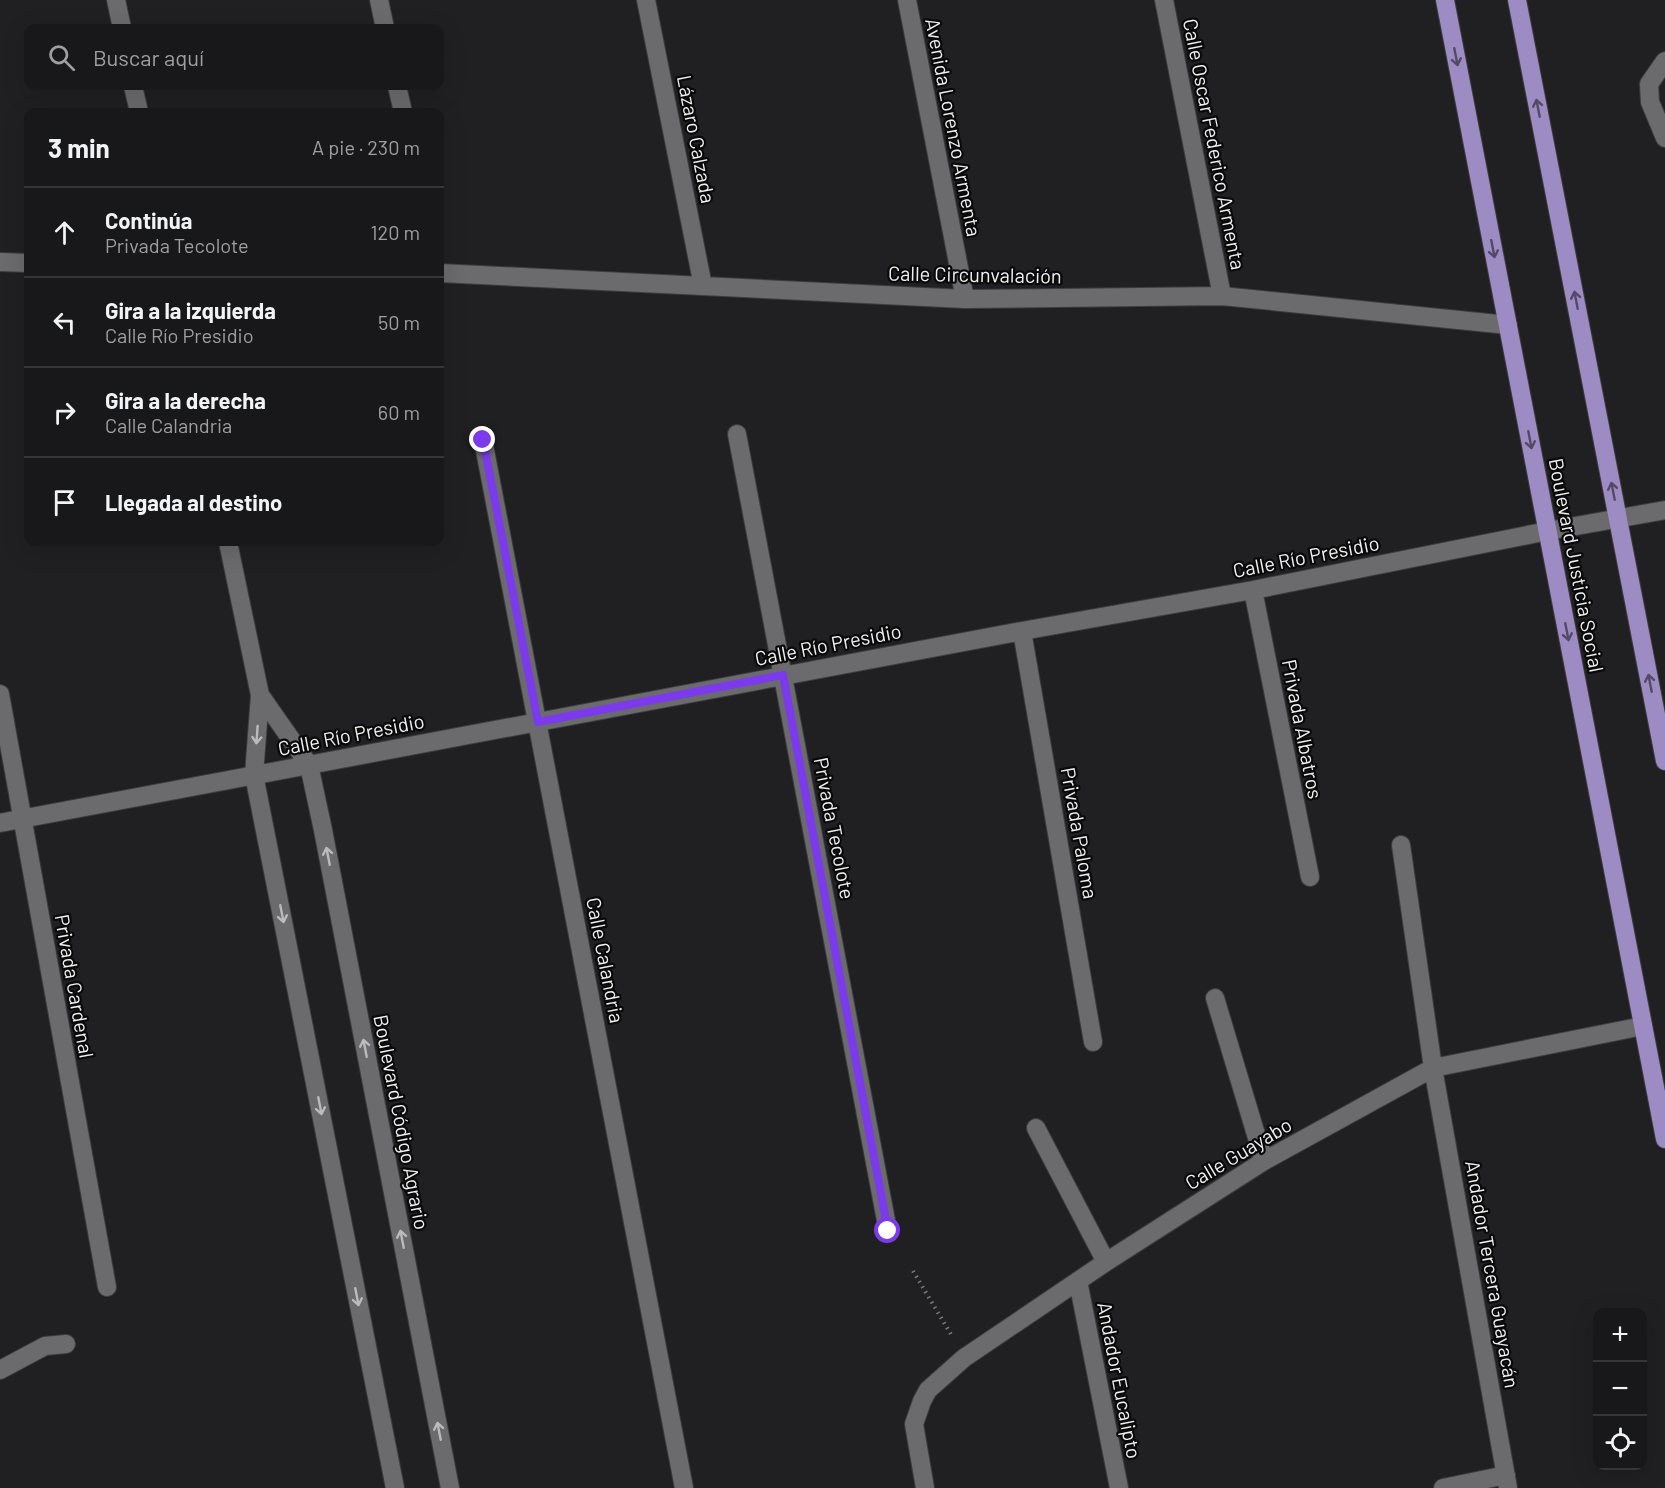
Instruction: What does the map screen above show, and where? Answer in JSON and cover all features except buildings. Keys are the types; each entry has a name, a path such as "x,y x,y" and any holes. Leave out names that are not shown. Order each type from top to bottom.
{"main road":[{"name":"Boulevard Justicia Social","path":"1445,0 1665,1139"},
{"path":"1517,0 1665,761"}],"street":[{"path":"116,0 121,24"},
{"path":"379,0 384,24"},
{"name":"Lázaro Calzada","path":"646,0 703,286"},
{"name":"Avenida Lorenzo Armenta","path":"907,0 965,298"},
{"name":"Calle Oscar Federico Armenta","path":"1164,0 1222,296"},
{"path":"1665,61 1649,84 1650,102 1665,138"},
{"path":"135,90 138,108"},
{"path":"399,90 402,108"},
{"path":"0,262 24,263"},
{"name":"Calle Circunvalación","path":"444,273 965,298 1222,296 1508,325"},
{"name":"Privada Tecolote","path":"737,434 888,1231"},
{"name":"Calle Calandria","path":"483,440 684,1488"},
{"name":"Calle Río Presidio","path":"0,823 783,675 1253,590 1665,510"},
{"path":"229,546 260,694 254,775 395,1488"},
{"name":"Privada Albatros","path":"1253,590 1310,877"},
{"name":"Privada Paloma","path":"1022,631 1093,1042"},
{"name":"Privada Cardenal","path":"0,694 107,1287"},
{"path":"260,694 309,765"},
{"name":"Boulevard Código Agrario","path":"309,765 450,1488"},
{"name":"Andador Tercera Guayacán","path":"1401,845 1433,1068 1507,1482"},
{"path":"1215,998 1264,1161"},
{"name":"Calle Guayabo","path":"925,1488 914,1424 928,1390 964,1358 1106,1262 1264,1161 1433,1068 1643,1026"},
{"path":"1036,1128 1106,1262"},
{"name":"Andador Eucalipto","path":"1078,1281 1119,1488"},
{"path":"0,1370 45,1347 66,1344"},
{"path":"1443,1488 1507,1482"}],"path":[{"path":"913,1271 964,1358"}],"route":[{"path":"483,440 538,722 783,675 888,1231"}]}
